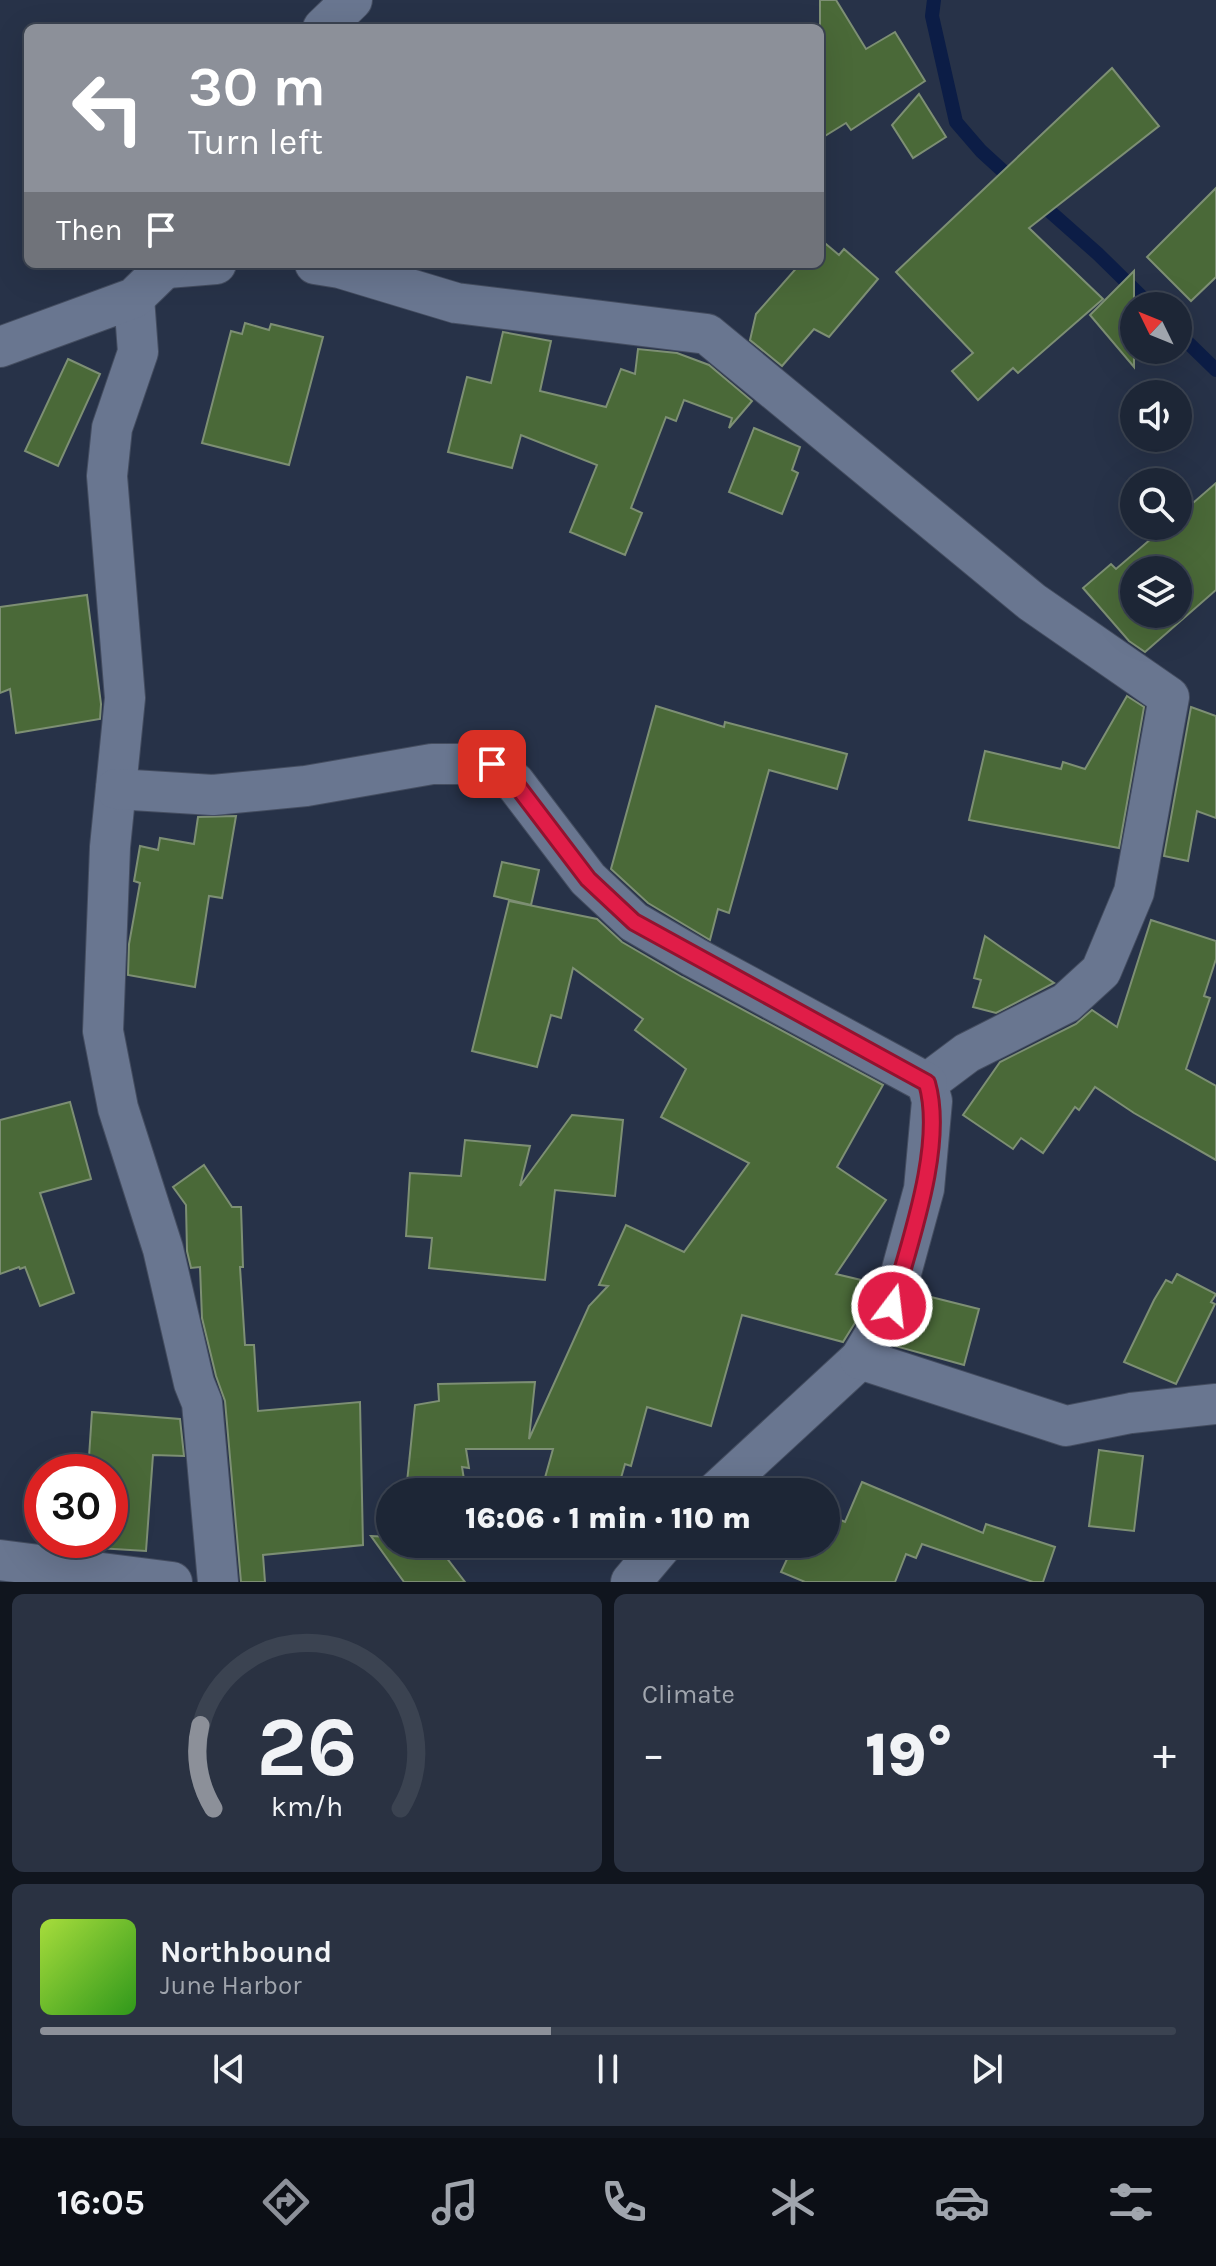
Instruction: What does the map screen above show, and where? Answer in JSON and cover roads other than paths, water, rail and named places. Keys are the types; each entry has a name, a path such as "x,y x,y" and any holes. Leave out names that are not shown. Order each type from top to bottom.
{"street":[{"path":"327,24 352,0"},
{"path":"0,347 134,298 166,268"},
{"path":"340,268 456,303 707,334 1032,602 1169,697 1134,892 1101,971 1066,1003 967,1053 927,1083"},
{"path":"134,298 138,352 112,428 107,476 125,698 110,847 103,1031 118,1108 163,1249 194,1383 202,1403 218,1582"},
{"path":"116,789 213,795 306,786 432,764 492,764 515,783 588,879 634,922 927,1083 932,1101 924,1189 892,1306 860,1359 731,1478"},
{"path":"860,1359 1066,1426 1131,1413 1216,1404"},
{"path":"631,1582 651,1558"},
{"path":"0,1560 172,1582"}],"waterway":[{"path":"934,0 932,16 956,122 981,151 1015,182"},
{"path":"1037,200 1137,292"},
{"path":"1192,347 1216,370"}]}
